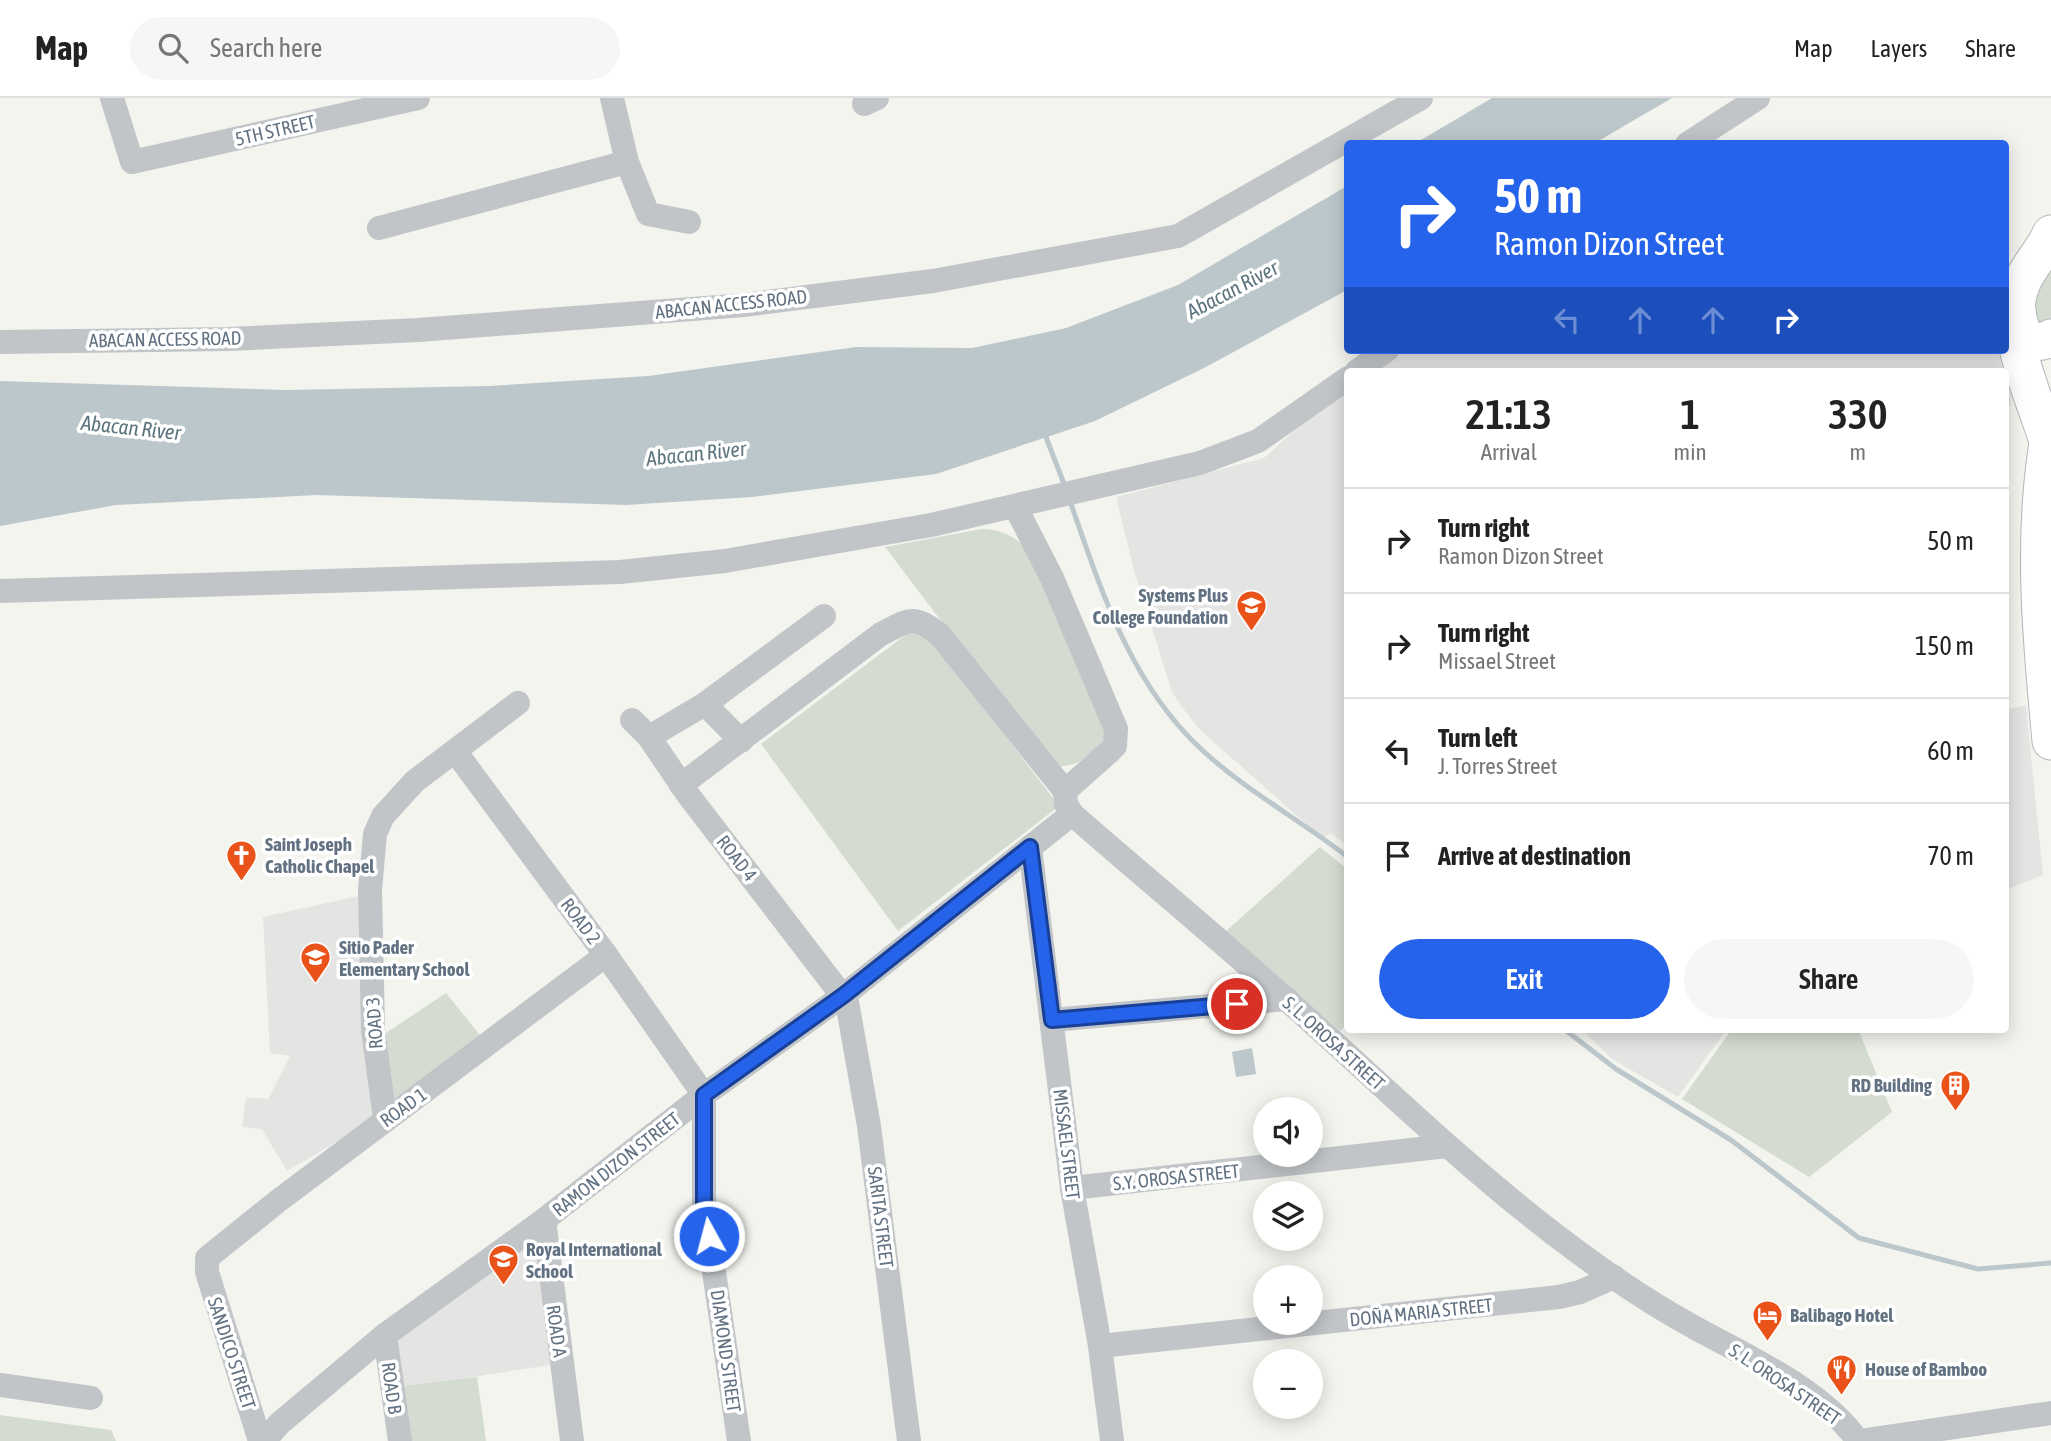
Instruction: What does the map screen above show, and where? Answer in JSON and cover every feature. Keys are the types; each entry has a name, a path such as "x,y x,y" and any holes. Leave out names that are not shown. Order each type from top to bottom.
{"highway":[{"path":"2051,234 2020,286 2017,310 2017,344 2049,434 2040,602 2051,741"},
{"path":"2017,310 2023,335 2034,342 2051,338"}],"street":[{"name":"5TH STREET","path":"112,98 132,162 418,98"},
{"path":"612,98 627,162 648,214 689,222"},
{"name":"ABACAN ACCESS ROAD","path":"1347,140 1421,98"},
{"path":"1693,140 1758,98"},
{"name":"ABACAN ACCESS ROAD","path":"0,342 229,339 418,330 744,305 933,281 1178,236 1344,142"},
{"path":"379,228 627,162"},
{"path":"1361,368 1381,354"},
{"path":"0,591 663,569 932,525 1140,479 1210,460 1250,445 1344,381"},
{"path":"1015,506 1052,578 1116,729 1115,746 1069,803"},
{"path":"681,785 741,741 705,704 824,616"},
{"name":"S. L. OROSA STREET","path":"741,741 881,634 910,619 923,622 940,635 1069,803 1447,1146 1553,1234 1614,1278 1688,1324 1754,1360 1828,1408 1842,1418 1858,1441"},
{"name":"ROAD 3","path":"385,1119 373,1030 370,890 375,834 394,802 415,780 517,703"},
{"name":"ROAD 4","path":"705,704 641,728 681,785 844,995"},
{"name":"ROAD 2","path":"455,751 606,955 704,1095"},
{"name":"RAMON DIZON STREET","path":"262,1441 385,1335 544,1220 704,1095 844,995 1030,847 1069,803"},
{"name":"MISSAEL STREET","path":"1030,847 1072,1188 1100,1346 1112,1441"},
{"name":"ROAD 1","path":"205,1264 207,1258 278,1201 606,955"},
{"name":"SARITA STREET","path":"844,995 869,1126 909,1441"},
{"path":"1052,1020 1287,999"},
{"name":"DIAMOND STREET","path":"704,1095 704,1204 739,1441"},
{"name":"S.Y. OROSA STREET","path":"1072,1188 1447,1146"},
{"name":"ROAD A","path":"544,1220 572,1441"},
{"name":"SANDICO STREET","path":"205,1264 262,1441"},
{"name":"DOÑA MARIA STREET","path":"1100,1346 1559,1297 1614,1278"},
{"name":"ROAD B","path":"385,1335 400,1441"},
{"path":"0,1385 91,1398"},
{"path":"1858,1441 2051,1413"}],"shaded area":[{"path":"2051,252 2051,327 2040,331 2030,307"},
{"path":"2009,347 2011,406 2009,368 1365,368 1381,354 2009,354"},
{"name":"Systems Plus College Foundation","path":"1344,386 1344,843 1331,833 1322,838 1199,729 1172,692 1135,574 1116,497 1264,458"},
{"path":"982,529 1006,534 1026,547 1109,733 1091,754 1076,763 1067,766 1050,764 885,547"},
{"path":"912,630 934,642 1059,806 898,931 761,744"},
{"path":"2026,705 2043,875 2009,889 2009,709"},
{"path":"1320,847 1344,867 1344,1027 1340,1031 1226,931"},
{"name":"Sitio Pader Elementary School","path":"363,895 372,1121 287,1171 262,1129 242,1127 246,1097 268,1099 290,1056 270,1053 263,917"},
{"path":"446,993 483,1039 395,1098 387,1094 383,1035"},
{"path":"1585,1033 1724,1033 1678,1097 1612,1059"},
{"path":"1729,1033 1860,1033 1892,1112 1809,1177 1682,1099"},
{"name":"Royal International School","path":"534,1238 550,1365 403,1388 396,1337"},
{"path":"477,1377 486,1441 411,1441 403,1386"},
{"path":"0,1415 111,1430 116,1441 0,1441"}],"water":[{"path":"1492,98 1672,98 1600,140 1421,140"},
{"name":"Abacan River","path":"1344,188 1344,292 1206,367 1095,421 936,474 752,497 626,505 317,495 116,505 0,526 0,381 286,390 490,386 648,376 856,347 972,348 1066,328 1178,285"},
{"path":"1252,1048 1256,1074 1236,1077 1232,1052"}],"waterway":[{"path":"1044,432 1066,489"},
{"path":"1070,501 1120,634 1155,695 1176,723 1218,764 1344,854"},
{"path":"1569,1033 1616,1069 1731,1140 1859,1238 1978,1269 2051,1263"}],"place":[{"name":"Systems Plus College Foundation","path":"1251,633"},
{"name":"Saint Joseph Catholic Chapel","path":"242,882"},
{"name":"Sitio Pader Elementary School","path":"316,985"},
{"name":"RD Building","path":"1955,1112"},
{"name":"Royal International School","path":"503,1287"},
{"name":"Balibago Hotel","path":"1767,1342"},
{"name":"House of Bamboo","path":"1842,1396"}],"route":[{"path":"709,1236 704,1204 704,1095 844,995 1030,847 1052,1020 1237,1004"}]}
